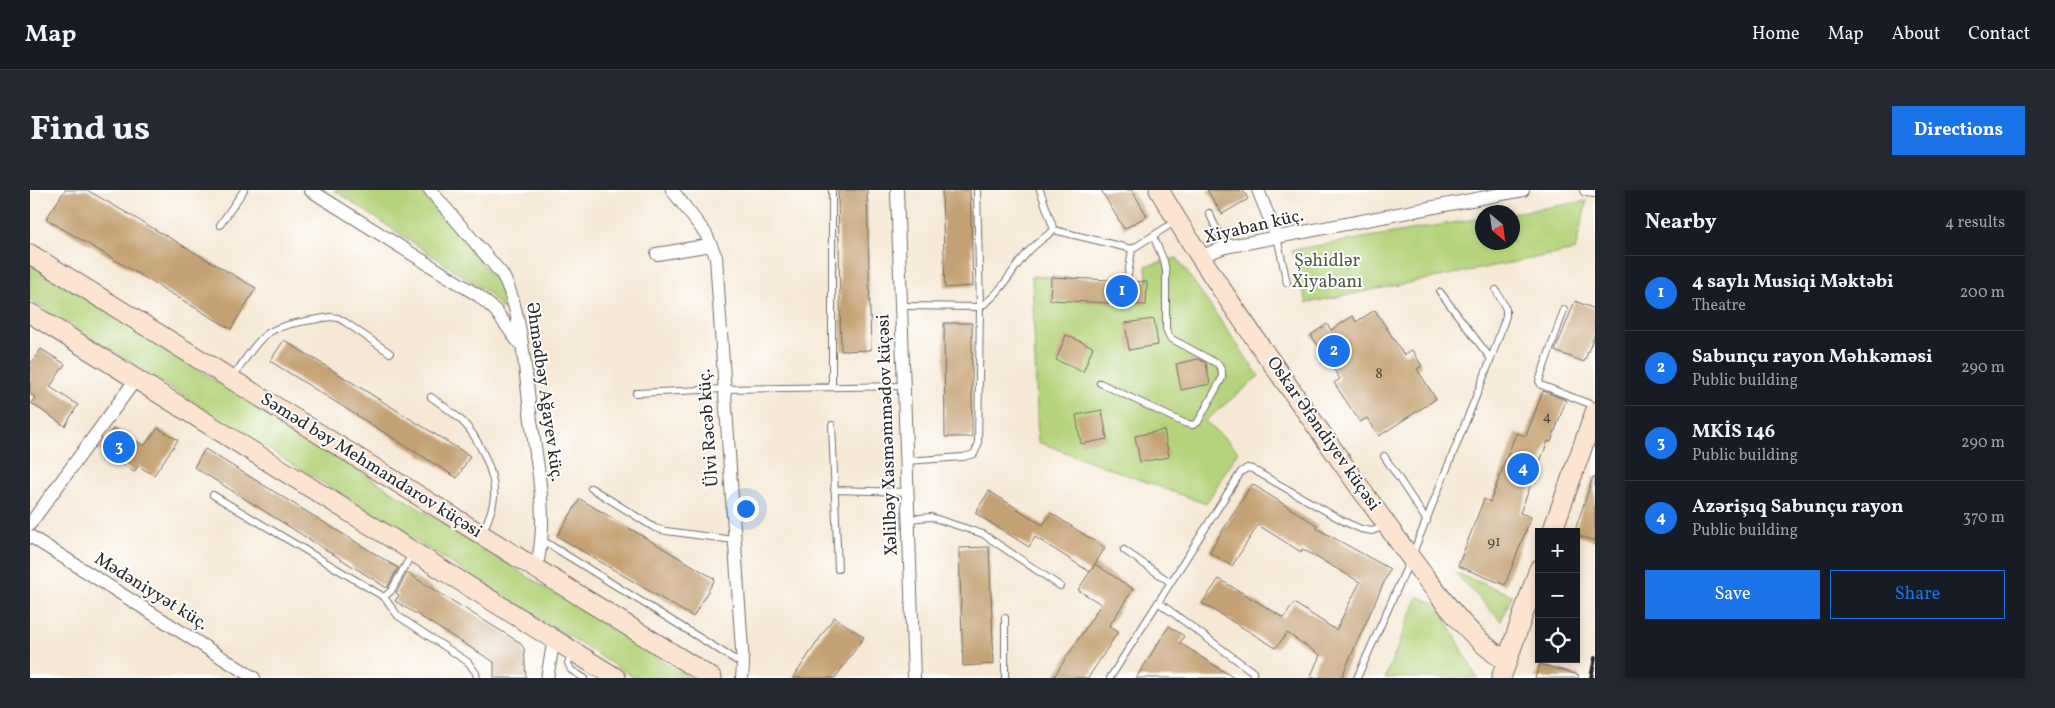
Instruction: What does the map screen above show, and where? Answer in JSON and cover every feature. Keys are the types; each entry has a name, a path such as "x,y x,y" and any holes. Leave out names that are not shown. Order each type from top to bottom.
{"main road":[{"name":"Oskar Əfəndiyev küçəsi","path":"1159,190 1200,257 1386,525 1468,630 1504,670"},
{"name":"Səməd bəy Mehmandarov küçəsi","path":"30,254 712,678"},
{"path":"30,312 616,678"},
{"path":"1553,528 1595,412"},
{"path":"1504,670 1538,573"}],"street":[{"path":"310,190 479,296 495,310 522,348"},
{"name":"Əhmədbəy Ağayev küç.","path":"430,190 502,274 509,285 522,348 540,492 542,540 536,568"},
{"name":"Ülvi Rəcəb küç.","path":"672,190 699,224 711,244 716,257 719,277 724,389 743,672"},
{"name":"Xəlilbəy Xasməmmədov küçəsi","path":"897,190 914,678"},
{"path":"1258,190 1277,237"},
{"name":"Xiyaban küç.","path":"1200,257 1225,248 1277,237 1523,190"},
{"path":"1586,190 1595,191"},
{"path":"657,254 711,244"},
{"path":"30,524 136,379"},
{"name":"Mədəniyyət küç.","path":"30,536 254,678"},
{"path":"547,678 554,639"}],"lane":[{"path":"220,225 244,190"},
{"path":"832,190 832,386"},
{"path":"907,461 964,457 974,454 978,445 980,307 977,190"},
{"path":"1040,190 1054,230"},
{"path":"1209,213 1225,248"},
{"path":"1054,230 1132,249 1177,220"},
{"path":"902,306 980,307 1000,291 1026,254 1054,230"},
{"path":"1100,383 1184,423 1193,425 1198,422 1222,378 1222,371 1218,364 1170,338 1166,329 1166,271 1164,261 1153,236"},
{"path":"1277,237 1287,283"},
{"path":"1128,275 1132,249"},
{"path":"1357,678 1411,558 1491,359 1506,316 1506,309 1496,290"},
{"path":"1440,292 1491,359"},
{"path":"1564,310 1539,381 1541,385 1595,406"},
{"path":"231,380 268,332 330,316 345,322 390,354"},
{"path":"636,393 832,386 905,386"},
{"path":"431,396 462,420 470,430 489,469 494,488 494,498 482,535"},
{"path":"832,425 838,568"},
{"path":"1384,456 1426,521"},
{"path":"1110,678 1241,472 1247,468 1361,529 1372,531 1386,525"},
{"path":"591,488 655,528 734,540"},
{"path":"834,490 908,492"},
{"path":"213,495 384,597 398,616 468,662 476,673 477,678"},
{"path":"908,519 931,517 983,534 1060,586"},
{"path":"542,540 743,672"},
{"path":"384,597 391,591 413,550"},
{"path":"1124,550 1170,582"},
{"path":"1158,602 1254,672 1254,678"},
{"path":"1004,618 1005,678"},
{"path":"572,651 568,663 572,670 584,678"}],"green space":[{"path":"334,190 419,190 493,277 507,298 503,310 487,292"},
{"name":"Şəhidlər Xiyabanı","path":"1587,201 1575,250 1307,303 1292,250 1475,219 1475,250 1520,250 1520,212"},
{"path":"1177,258 1259,376 1205,421 1238,451 1206,504 1038,442 1032,276 1147,282 1146,266"},
{"path":"30,264 689,678 635,678 30,300"},
{"path":"1455,573 1512,595 1501,621"},
{"path":"1418,596 1439,606 1477,678 1385,678"}],"building":[{"path":"65,190 87,190 256,288 231,329 46,219"},
{"path":"838,190 867,190 871,350 841,351"},
{"path":"942,190 970,190 973,286 945,288"},
{"path":"1101,190 1132,190 1147,216 1124,229"},
{"path":"1207,190 1243,190 1248,199 1222,214"},
{"path":"1051,277 1147,282 1146,305 1050,300"},
{"path":"1575,301 1595,309 1595,334 1584,362 1555,351"},
{"path":"1375,310 1404,355 1412,350 1422,366 1417,369 1436,399 1379,436 1367,418 1360,422 1334,383 1340,379 1311,335 1327,324 1331,330 1353,316 1356,322"},
{"path":"1154,319 1158,345 1129,350 1125,323"},
{"path":"944,323 972,323 972,437 945,437"},
{"path":"1066,335 1093,347 1083,372 1056,360"},
{"path":"284,340 470,456 457,478 270,361"},
{"path":"41,349 65,364 50,387 78,405 65,426 31,403 35,397 30,394 30,365"},
{"path":"1198,359 1206,363 1210,384 1181,390 1176,364"},
{"path":"1543,391 1566,400 1551,442 1548,441 1520,513 1531,517 1505,585 1458,566 1484,499 1490,502 1516,433 1526,436"},
{"path":"1102,410 1107,439 1081,444 1076,415"},
{"path":"114,428 144,446 158,428 178,440 154,475 138,466 134,472 99,450"},
{"path":"1164,430 1169,457 1140,462 1135,436"},
{"path":"205,449 398,568 387,588 194,467"},
{"path":"1593,477 1595,477 1595,541 1580,536 1580,528 1576,527"},
{"path":"1252,484 1318,526 1316,528 1390,569 1341,678 1310,678 1320,655 1287,633 1276,648 1202,603 1219,579 1284,618 1294,603 1336,630 1360,582 1302,549 1301,552 1258,525 1232,566 1209,552"},
{"path":"989,491 1043,525 1051,513 1105,548 1090,572 1035,537 1029,547 975,513"},
{"path":"580,499 715,579 693,617 557,536"},
{"path":"989,547 994,664 963,666 959,548"},
{"path":"1095,564 1133,589 1109,626 1118,632 1088,678 1053,678 1101,604 1078,590"},
{"path":"407,573 519,642 524,648 526,678 494,678 494,662 395,601 399,595 396,593"},
{"path":"834,617 864,637 835,678 793,678"},
{"path":"1169,626 1184,636 1180,643 1234,678 1136,678"},
{"path":"1540,664 1579,675 1578,678 1535,678"}],"railway":[{"path":"1591,678 1595,658"}],"place":[{"name":"4 saylı Musiqi Məktəbi","path":"1122,291"},
{"name":"Sabunçu rayon Məhkəməsi","path":"1334,351"},
{"name":"MKİS 146","path":"119,447"},
{"name":"Azərişıq Sabunçu rayon","path":"1523,469"}]}
